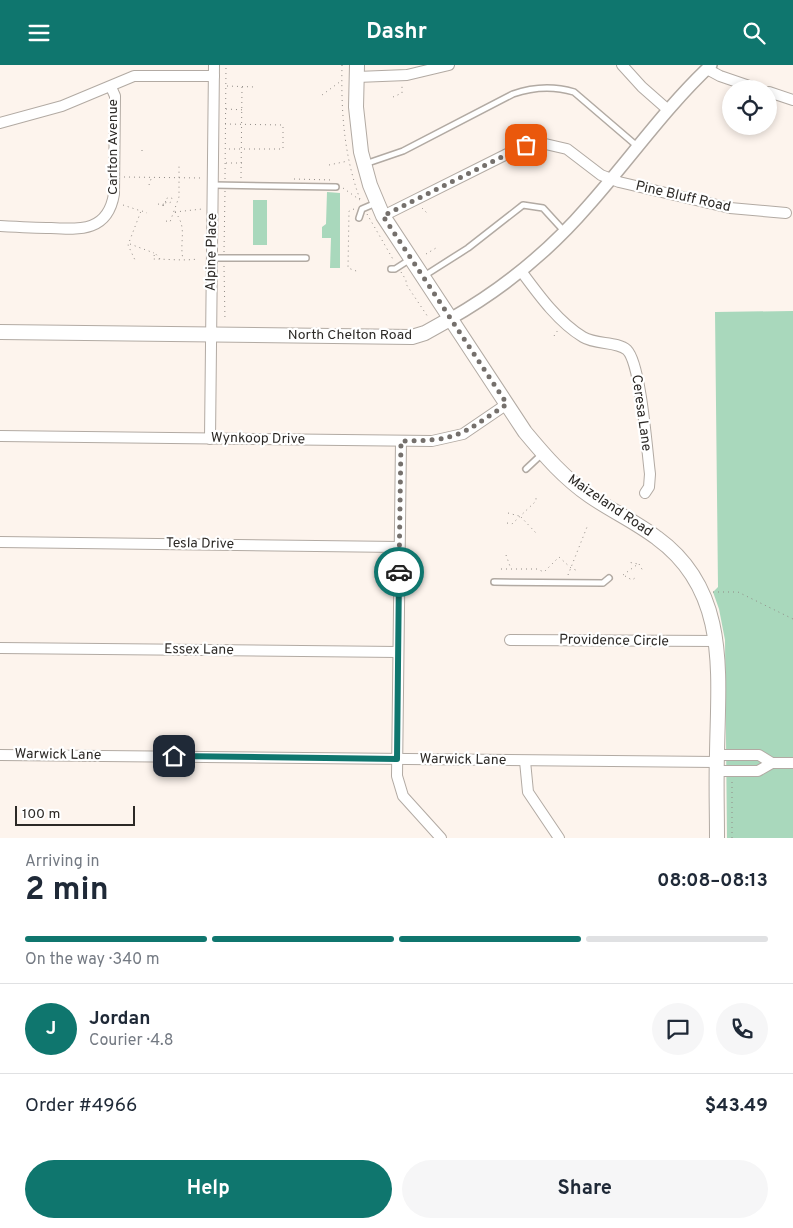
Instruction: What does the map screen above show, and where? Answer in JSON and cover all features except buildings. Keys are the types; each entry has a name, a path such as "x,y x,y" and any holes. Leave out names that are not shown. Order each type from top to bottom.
{"main road":[{"name":"Maizeland Road","path":"357,71 357,123 363,165 376,202 409,260 543,454 576,486 666,544 686,566 702,593 712,618 717,641 719,704 716,763 717,838"},
{"name":"North Chelton Road","path":"0,332 412,337 425,333 450,319"}],"street":[{"name":"Alpine Place","path":"210,439 214,65"},
{"path":"357,71 407,75 449,65"},
{"path":"622,65 642,87 667,109"},
{"path":"709,67 720,76 732,80"},
{"name":"North Chelton Road","path":"450,319 521,271 564,231 611,179 667,109 709,67"},
{"path":"0,123 46,112 134,76 214,76"},
{"name":"Carlton Avenue","path":"0,227 78,230 94,225 104,217 114,194 115,95 111,87"},
{"path":"777,95 793,100"},
{"name":"Pine Bluff Road","path":"383,216 517,149 533,143 550,143 567,149 601,175 611,179 730,208 786,213"},
{"name":"Ceresa Lane","path":"521,271 546,304 574,330 585,338 622,347 629,353 638,382 650,474 649,487 645,493"},
{"name":"Wynkoop Drive","path":"0,436 432,441 452,438 472,428 507,404"},
{"path":"401,441 398,783 403,796 440,838"},
{"name":"Tesla Drive","path":"0,542 399,547"},
{"name":"Providence Circle","path":"510,640 717,641"},
{"name":"Essex Lane","path":"0,648 398,652"},
{"name":"Warwick Lane","path":"0,755 716,763"},
{"path":"716,763 759,755 772,763"},
{"path":"525,761 528,793 559,838"},
{"path":"716,763 758,771 772,763 793,763"}],"lane":[{"path":"363,165 403,151 513,94 530,88 562,89 574,92 637,146"},
{"path":"213,185 336,187"},
{"path":"359,218 362,209 376,202"},
{"path":"422,278 468,247 519,205 534,205 543,208 564,231"},
{"path":"212,258 306,259"},
{"path":"391,269 395,269 409,260"},
{"path":"526,469 543,454"},
{"path":"494,582 602,583 609,578"}],"path":[{"path":"224,321 226,65"},
{"path":"322,95 342,81"},
{"path":"394,97 402,93 402,85"},
{"path":"226,86 255,87"},
{"path":"241,178 243,163 241,149 242,87"},
{"path":"226,109 243,110"},
{"path":"226,124 283,125 283,149 226,149"},
{"path":"142,150 142,155"},
{"path":"329,165 349,161"},
{"path":"225,163 243,163"},
{"path":"166,221 170,222 174,212 179,166"},
{"path":"124,177 202,178"},
{"path":"149,185 152,177"},
{"path":"353,195 358,191"},
{"path":"162,209 169,197 176,203"},
{"path":"167,201 172,201"},
{"path":"158,204 163,205"},
{"path":"122,205 147,213"},
{"path":"356,208 348,211 348,268 359,272"},
{"path":"422,208 429,215"},
{"path":"174,212 202,209"},
{"path":"135,260 129,244 141,211"},
{"path":"174,212 184,230 180,248 183,259"},
{"path":"129,244 155,253 160,259"},
{"path":"426,254 436,248"},
{"path":"155,253 153,259 198,259"},
{"path":"507,523 512,524 536,501 536,497"},
{"path":"508,513 520,516 536,533"},
{"path":"566,578 587,527"},
{"path":"506,555 511,570"},
{"path":"501,569 537,569 544,571 559,557 571,568 578,571"},
{"path":"637,561 643,571"},
{"path":"628,562 638,564"},
{"path":"635,578 632,580 623,575 638,564"},
{"path":"702,593 738,592 793,619"},
{"path":"732,780 732,838"}],"green space":[{"path":"327,192 340,193 340,268 330,268 331,238 322,238 322,227 326,224"},
{"path":"253,200 267,200 267,245 253,245"},
{"path":"793,311 793,838 727,838 725,640 719,609 713,592 718,587 715,312"}],"way so far":[{"path":"399,572 401,441 432,441 452,438 463,434 507,404 409,259 383,216 526,145"}],"route":[{"path":"174,756 397,759 399,572"}]}
